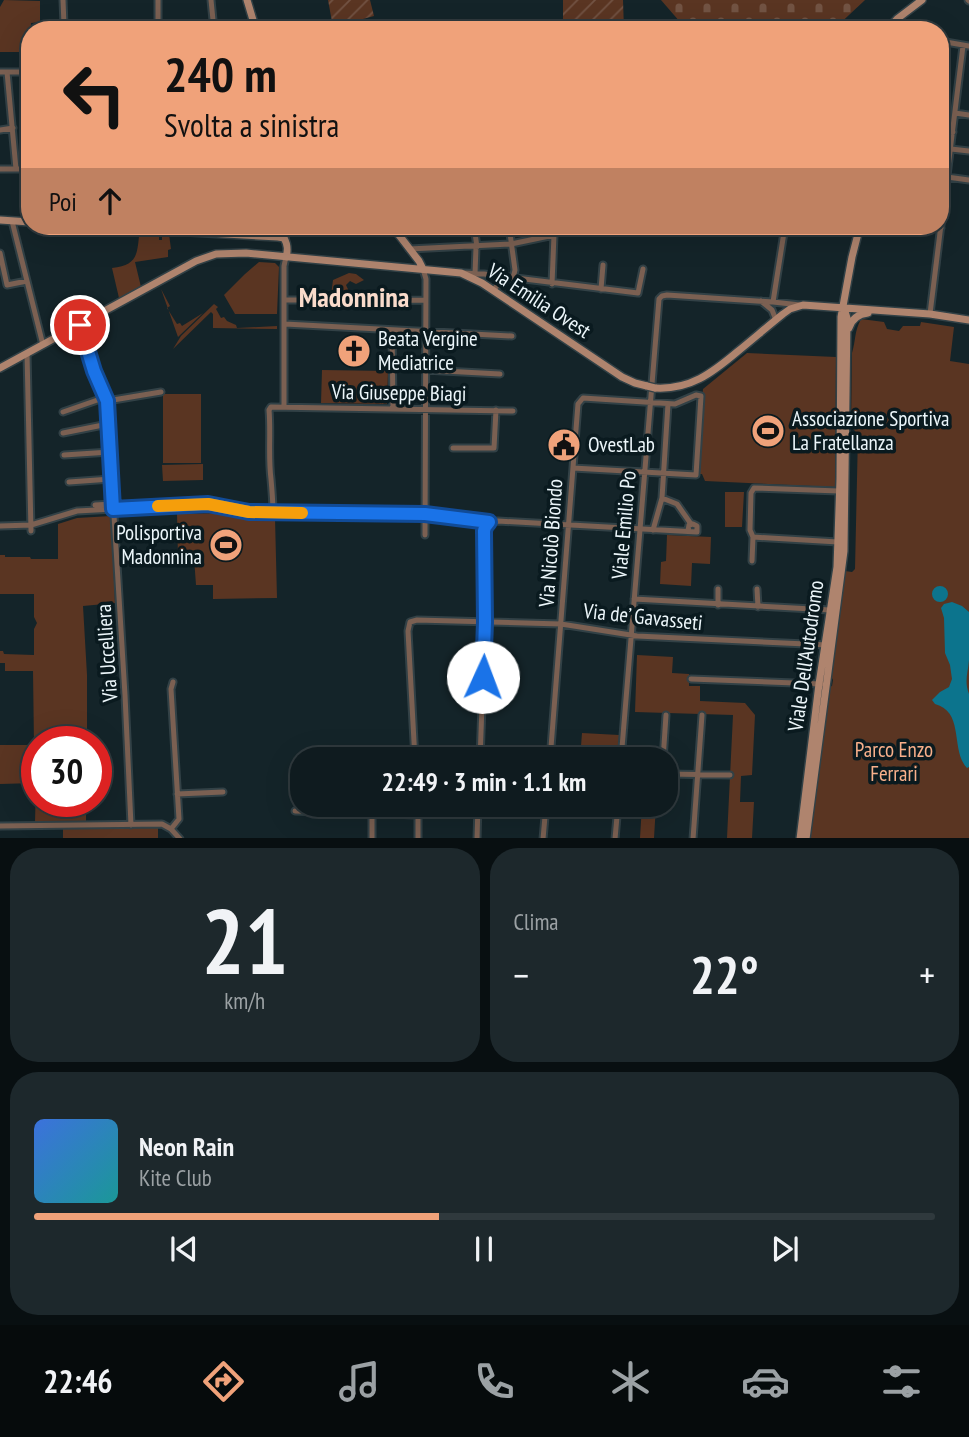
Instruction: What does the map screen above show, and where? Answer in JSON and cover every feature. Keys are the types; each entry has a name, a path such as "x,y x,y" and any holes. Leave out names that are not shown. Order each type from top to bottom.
{"street":[{"path":"63,0 64,21"},
{"path":"157,21 158,0"},
{"path":"211,0 214,21"},
{"path":"247,0 253,21"},
{"path":"901,21 922,0"},
{"path":"949,163 966,46"},
{"path":"16,169 10,100 3,72 21,72"},
{"path":"0,101 10,100"},
{"path":"955,113 969,115"},
{"path":"0,130 13,128"},
{"path":"949,132 953,132"},
{"path":"951,149 969,151"},
{"path":"0,169 21,169"},
{"path":"949,177 969,180"},
{"path":"0,220 21,222"},
{"path":"12,221 43,345"},
{"path":"266,235 284,238"},
{"path":"399,235 423,270 426,279 425,535"},
{"path":"475,235 475,274"},
{"path":"510,235 513,278"},
{"path":"409,249 511,244 554,235 552,284"},
{"path":"773,302 784,235"},
{"path":"839,307 858,235"},
{"path":"930,314 940,235"},
{"path":"274,513 270,478 269,410 273,406 284,406 284,265 288,246 284,238"},
{"path":"0,253 7,285 27,281"},
{"name":"Via Emilia Ovest","path":"0,368 203,257 229,253 461,273 494,290 603,365 630,381 651,387 679,387 701,379 716,370 790,309 803,306 930,314 969,320"},
{"path":"601,289 603,265"},
{"path":"461,273 638,293 643,269"},
{"path":"482,283 491,277 513,278"},
{"path":"494,290 500,281 513,278"},
{"name":"Viale Emilio Po","path":"622,747 658,304 664,295 761,301"},
{"path":"284,300 330,300"},
{"path":"367,301 425,300"},
{"path":"761,301 803,306"},
{"path":"761,301 772,310 776,320"},
{"name":"Viale Dell'Autodromo","path":"839,307 843,435"},
{"name":"Viale Dell'Autodromo","path":"800,838 841,542 847,318 839,307"},
{"path":"846,350 850,325 855,317 863,313 890,311"},
{"path":"285,324 512,336"},
{"name":"Via Uccelliera","path":"80,325 94,371 107,399 131,825"},
{"path":"392,330 393,408"},
{"path":"27,353 31,528"},
{"path":"425,370 500,374"},
{"path":"63,412 107,399 161,392"},
{"path":"573,467 696,475 701,398 698,395 675,404 650,401"},
{"name":"Via Nicolò Biondo","path":"551,747 578,404 583,398 650,401"},
{"path":"653,530 662,498 668,404"},
{"name":"Via Giuseppe Biagi","path":"284,406 513,411"},
{"path":"453,448 494,448 496,410"},
{"path":"63,433 108,424"},
{"path":"64,455 110,452"},
{"path":"69,482 111,479"},
{"name":"Viale Dell'Autodromo","path":"841,542 839,491 842,479"},
{"path":"752,561 753,537 750,529 751,493 754,488 839,491"},
{"path":"0,526 31,528 77,511 113,507 208,504 249,512 425,514 489,522 697,532 697,526 691,524 677,504 662,498"},
{"path":"95,505 113,507"},
{"path":"480,747 485,622 484,531 489,522"},
{"path":"753,537 841,542"},
{"name":"Viale Dell'Autodromo","path":"828,645 830,610 839,567"},
{"path":"718,589 718,605"},
{"path":"757,589 758,607"},
{"path":"634,600 830,610"},
{"name":"Via de’ Gavasseti","path":"414,747 408,631 410,622 421,619 561,624 631,636 828,645"},
{"path":"691,679 822,684"},
{"path":"171,829 179,819 171,689 173,681"},
{"name":"Viale Dell'Autodromo","path":"806,838 822,684"},
{"path":"664,747 666,715"},
{"path":"692,838 702,715"},
{"path":"678,774 730,775"},
{"path":"177,794 223,792"},
{"path":"372,817 372,838"},
{"path":"418,817 418,838"},
{"path":"477,838 478,817"},
{"path":"543,838 545,817"},
{"path":"615,838 617,817"},
{"path":"0,826 162,824 180,838"}],"green space":[{"path":"4,0 40,1 40,21 21,21 21,52 0,52 0,7"},
{"path":"328,0 370,0 374,16 355,21 332,21"},
{"path":"563,0 623,0 624,21 563,21"},
{"path":"661,0 865,0 843,21 679,21"},
{"path":"162,235 169,235 171,249 168,250 168,257 135,262 141,287 119,298 112,268 126,265 133,259 139,236 159,237 159,240 162,240"},
{"path":"259,262 275,263 279,267 277,314 235,314 224,295"},
{"path":"349,273 364,280 356,284 350,281 346,285 354,302 330,303 333,280"},
{"path":"78,298 82,316 72,322 66,303"},
{"path":"214,304 218,307 216,309 221,318 224,317 237,328 277,326 277,329 213,328 211,312 173,349 181,336"},
{"path":"169,311 177,324 182,326 203,313 178,337"},
{"name":"Parco Enzo Ferrari","path":"861,319 884,322 887,329 899,331 903,326 920,326 921,322 954,327 950,361 969,364 969,838 809,838 829,687 832,686 833,680 831,676 845,571 852,572 855,569 858,434 851,427 852,353"},
{"name":"Associazione Sportiva La Fratellanza","path":"747,353 836,357 835,487 705,481 702,474 696,474 703,389"},
{"path":"322,370 388,371 387,404 321,403"},
{"path":"163,394 201,394 201,463 163,463"},
{"path":"203,464 203,480 163,481 162,465"},
{"path":"725,492 744,492 742,527 725,527"},
{"name":"Polisportiva Madonnina","path":"226,513 249,518 275,518 277,598 213,599 213,585 196,585 194,558 178,558 177,514"},
{"path":"111,516 115,603 83,606 87,726 34,726 33,671 5,671 5,663 0,663 0,651 4,654 34,655 34,629 37,623 34,617 34,594 0,594 0,555 58,559 58,524 77,518"},
{"path":"667,535 711,537 710,564 692,563 691,586 660,584 661,562 666,561"},
{"path":"637,655 673,657 672,673 689,674 689,686 700,686 700,701 745,703 755,715 752,775 741,776 740,802 754,802 752,838 727,838 733,715 635,712"},
{"path":"582,733 619,735 618,747 581,747"},
{"path":"0,745 21,745 21,783 0,784"},
{"path":"35,817 86,817 86,822 35,822"},
{"path":"641,817 655,817 654,838 640,838"},
{"path":"158,828 158,838 63,838 63,829"}],"water":[{"path":"937,586 943,586 948,594 946,600 937,602 932,597 932,591"},
{"path":"952,602 969,612 967,768 959,752 950,715 932,700 949,687 952,679 945,653 944,618 941,608"}],"slow traffic":[{"path":"158,506 208,504 249,512 302,513"}],"place":[{"name":"Beata Vergine Mediatrice","path":"354,351"},
{"name":"Associazione Sportiva La Fratellanza","path":"768,431"},
{"name":"OvestLab","path":"564,445"},
{"name":"Polisportiva Madonnina","path":"226,545"}],"district":[{"name":"Madonnina","path":"354,297"}],"route":[{"path":"80,325 94,371 107,401 113,509 208,504 249,512 425,514 489,522 484,531 483,677"}]}
